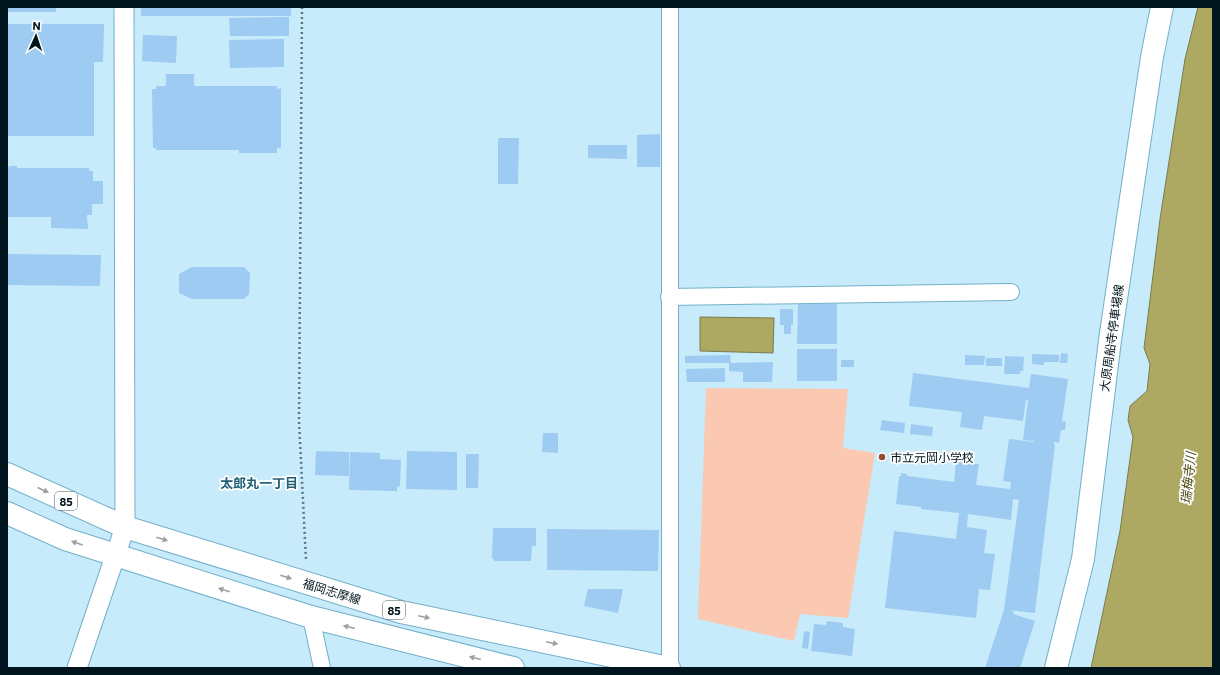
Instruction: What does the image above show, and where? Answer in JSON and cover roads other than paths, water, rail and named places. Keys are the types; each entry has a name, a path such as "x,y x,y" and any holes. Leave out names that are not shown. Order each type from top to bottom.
{"main road":[{"name":"大原周船寺停車場線","path":"1056,668 1083,558 1110,340 1128,214 1152,57 1162,7"},
{"name":"福岡志摩線","path":"7,474 125,527 401,612 669,668"},
{"name":"85","path":"7,513 65,539 311,617 513,668"}],"street":[{"path":"77,668 114,555 125,527 124,7"},
{"path":"669,668 670,7"},
{"path":"669,296 1011,292"},
{"path":"311,617 322,668"}],"water":[{"name":"瑞梅寺川","path":"1198,7 1213,7 1213,668 1091,668 1120,531 1133,437 1128,420 1130,406 1147,391 1150,364 1144,348 1160,219 1185,59"},
{"path":"700,317 774,318 773,353 700,351"}],"place":[{"name":"市立元岡小学校","path":"882,457"}],"district":[{"name":"太郎丸一丁目","path":"259,483"}]}
